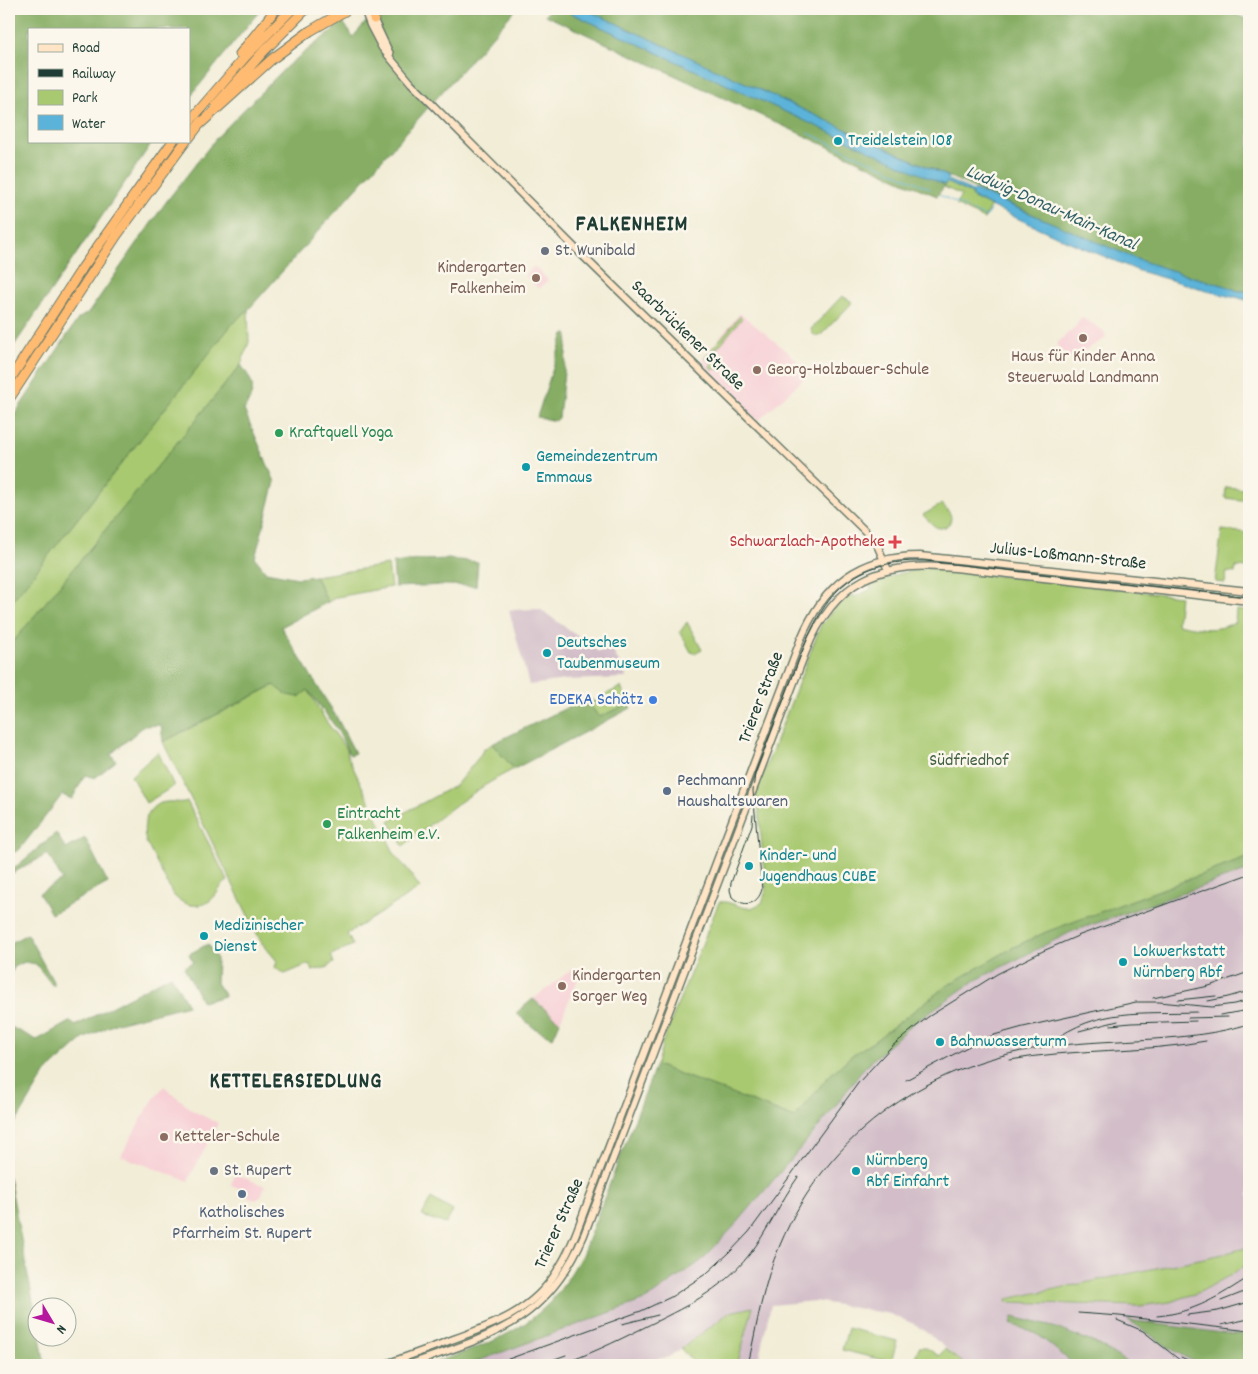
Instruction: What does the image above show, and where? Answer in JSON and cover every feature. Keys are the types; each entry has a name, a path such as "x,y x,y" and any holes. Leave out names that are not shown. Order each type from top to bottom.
{"highway":[{"path":"221,83 235,60 276,9"},
{"path":"190,121 221,83 292,9"},
{"path":"190,137 255,60 306,9"},
{"path":"199,125 272,59 310,31 348,9"},
{"path":"367,9 374,19"},
{"path":"9,381 89,259 172,142"},
{"path":"9,399 122,228 185,142"}],"main road":[{"name":"Saarbrückener Straße","path":"367,9 378,42 421,93 583,256 869,535 878,547 888,570"},
{"name":"Saarbrückener Straße","path":"374,19 395,64"},
{"name":"Julius-Loßmann-Straße","path":"884,559 902,556 927,556 1249,591"},
{"name":"Trierer Straße","path":"384,1365 502,1320 522,1309 542,1292 556,1273 568,1252 796,650 811,616 826,594 845,577 867,565 884,559"},
{"name":"Julius-Loßmann-Straße","path":"888,570 910,566 937,566 1249,601"},
{"name":"Trierer Straße","path":"408,1365 473,1342 504,1328 530,1312 552,1290 566,1271 579,1246 816,629 828,610 844,594 864,580 888,570"},
{"path":"708,881 716,889"},
{"path":"632,1085 635,1089 639,1088"}],"shaded area":[{"name":"Kindergarten Falkenheim","path":"534,266 548,280 539,289 525,275"},
{"name":"Georg-Holzbauer-Schule","path":"740,313 788,352 809,374 758,421 705,366 703,358"},
{"name":"Haus für Kinder Anna Steuerwald Landmann","path":"1081,317 1104,331 1106,338 1069,360 1056,344 1076,326"},
{"path":"540,609 599,652 608,645 627,678 565,680 529,685 509,610"},
{"path":"1249,870 1249,1247 1007,1302 1139,1306 1170,1302 1200,1292 1249,1263 1249,1335 1129,1321 1171,1349 1197,1363 1206,1365 1132,1365 1095,1343 1011,1324 1037,1334 1075,1365 966,1365 914,1324 890,1314 815,1301 771,1305 757,1365 734,1365 739,1358 753,1308 730,1312 669,1357 658,1359 648,1365 467,1365 647,1299 701,1261 738,1222 831,1112 864,1068 912,1024 974,981 1071,932"},
{"name":"Kindergarten Sorger Weg","path":"574,968 580,973 560,1022 533,999"},
{"name":"Ketteler-Schule","path":"164,1086 193,1111 218,1123 188,1181 121,1156 142,1117"},
{"path":"235,1174 265,1186 261,1196 256,1200 247,1197 249,1192 231,1185"}],"green space":[{"path":"9,9 261,9 190,97 190,28 28,28 28,142 152,142 9,353"},
{"path":"377,9 516,9 248,310 233,323 9,605 9,423 78,319 89,312 166,202 217,137 286,67 343,22 353,37"},
{"path":"550,9 562,9 945,185 937,196 906,183 545,15"},
{"path":"585,9 1221,9 1249,20 1249,291 1238,291 1161,268 1102,246"},
{"path":"947,182 972,194 972,197 990,206 984,219 956,205 961,195 944,187"},
{"path":"842,296 851,301 851,304 820,336 816,336 812,333 811,329"},
{"path":"248,310 249,342 241,365 9,647 9,605 233,323"},
{"path":"740,316 742,318 715,351 727,362 720,370 717,368 713,370 710,368 712,364 705,357"},
{"path":"567,333 559,418 555,421 537,417 564,334"},
{"path":"241,365 249,377 252,387 251,397 244,410 275,482 255,558 266,572 298,578 315,576 328,602 281,627 337,718 355,753 350,755 337,729 308,690 299,697 287,695 274,685 163,742 161,725 144,726 111,754 116,761 95,778 85,775 72,799 62,795 20,849 9,855 9,647"},
{"path":"1249,453 1249,501 1225,498 1226,487 1244,489"},
{"path":"942,504 949,513 951,520 945,527 939,528 923,515"},
{"path":"1222,530 1249,533 1249,568 1236,567 1235,573 1227,572 1225,583 1215,582"},
{"path":"449,559 478,562 476,586 395,587 393,563"},
{"path":"388,565 391,587 337,597 328,602 315,576"},
{"name":"Südfriedhof","path":"927,568 1180,596 1177,624 1199,628 1220,628 1235,622 1236,610 1249,611 1249,857 1046,932 1014,947 967,974 945,987 873,1042 852,1055 827,1078 795,1118 656,1065 661,1046 719,902 727,902 747,908 762,903 766,890 758,803 755,795 821,625 837,605 853,594 855,597 871,589 870,585 883,579"},
{"path":"687,622 702,650 696,653 691,652 680,632"},
{"path":"275,685 287,695 299,697 308,690 326,721 347,750 348,757 396,857 406,867 420,888 347,934 353,945 331,955 334,963 329,965 329,967 312,971 309,964 285,974 275,968 277,961 261,942 163,742"},
{"path":"621,687 629,704 599,717 591,706 600,697"},
{"path":"589,697 594,702 591,706 599,717 629,704 631,708 514,769 492,744"},
{"path":"492,744 514,769 471,795 403,846 389,821 456,785 483,750"},
{"path":"158,752 174,786 146,803 131,776"},
{"path":"187,801 228,881 215,896 200,905 188,904 173,895 146,842 144,829 147,816 155,806 160,803"},
{"path":"56,833 66,849 85,838 108,883 51,914 39,893 62,880 48,854 9,875 9,870 18,865"},
{"path":"1249,857 1249,870 1071,932 974,981 912,1024 864,1068 831,1112 738,1222 701,1261 647,1299 467,1365 428,1365 504,1336 532,1318 560,1290 582,1255 656,1065 795,1118 827,1078 852,1055 873,1042 945,987 967,974 1014,947 1046,932"},
{"path":"701,907 706,909 636,1087 652,1039"},
{"path":"27,934 55,985 52,985 36,964 25,962 15,966 9,977 9,944"},
{"path":"208,944 217,959 216,983 225,996 202,1002 184,967 193,962 189,954"},
{"path":"171,975 188,1005 117,1023 83,1039 46,1072 18,1119 9,1129 9,1026 37,1040 71,1021 75,1026"},
{"path":"533,999 560,1022 553,1038 534,1028 516,1013"},
{"path":"622,1116 624,1117 576,1246 546,1293 521,1315 493,1331 462,1344 400,1365 390,1365 500,1323 555,1278"},
{"path":"9,1177 32,1296 28,1296 28,1346 42,1346 45,1365 9,1365"},
{"path":"431,1198 453,1211 446,1224 422,1216"},
{"path":"1249,1247 1249,1263 1200,1292 1170,1302 1139,1306 1007,1302 1007,1299 1219,1255"},
{"path":"753,1307 739,1358 734,1365 696,1365 681,1349 730,1312"},
{"path":"1013,1317 1053,1327 1095,1343 1132,1365 1075,1365 1037,1334 1011,1324"},
{"path":"1128,1320 1249,1335 1249,1365 1217,1366 1197,1363 1177,1353"},
{"path":"848,1328 897,1341 891,1362 842,1350"},
{"path":"919,1347 925,1347 939,1356 945,1349 966,1365 912,1365"}],"water":[{"path":"562,9 585,9 949,177 948,180 1139,260 1238,291 1249,291 1249,301 1139,271 1065,240 988,205 972,197 972,194 948,183 942,184"}],"waterway":[{"path":"808,133 931,189"},
{"path":"940,195 986,217 990,210"}],"tram line":[{"path":"753,815 752,825 730,890 732,897 746,904 757,899 762,889 753,791 755,773 801,655 822,610 835,593 851,579 871,569 896,563 926,561 1249,597"}],"railway":[{"path":"492,1365 641,1311 671,1297 707,1273 749,1232 859,1082 891,1047 928,1017 997,974 1043,951 1080,935 1249,874"},
{"path":"1153,998 1209,986 1249,972"},
{"path":"1208,1001 1249,991"},
{"path":"1178,1000 1216,996"},
{"path":"906,1080 971,1045 994,1035 1023,1027 1136,1002 1159,1002 1212,1007 1249,1000"},
{"path":"1220,1015 1249,1010"},
{"path":"1051,1042 1086,1023 1104,1018 1139,1013 1197,1012"},
{"path":"1188,1018 1228,1017"},
{"path":"1079,1031 1118,1021"},
{"path":"1111,1025 1196,1021"},
{"path":"748,1365 769,1274 780,1245 800,1205 826,1168 856,1136 890,1108 927,1085 967,1067 1010,1054 1054,1046 1201,1034 1249,1024"},
{"path":"1010,1060 1034,1056 1182,1045 1206,1041"},
{"path":"559,1365 633,1333 714,1289 738,1268 756,1246 798,1177"},
{"path":"1157,1316 1182,1311 1206,1302 1249,1277"},
{"path":"1221,1301 1249,1290"},
{"path":"1187,1315 1218,1311 1249,1302"},
{"path":"1078,1313 1249,1331"},
{"path":"622,1324 658,1315"},
{"path":"1221,1325 1249,1319"},
{"path":"1117,1320 1143,1331 1186,1365"},
{"path":"538,1365 566,1355"},
{"path":"1181,1357 1198,1365"}],"place":[{"name":"Treidelstein 108","path":"838,141"},
{"name":"St. Wunibald","path":"545,251"},
{"name":"Kindergarten Falkenheim","path":"536,278"},
{"name":"Haus für Kinder Anna Steuerwald Landmann","path":"1083,338"},
{"name":"Georg-Holzbauer-Schule","path":"757,370"},
{"name":"Kraftquell Yoga","path":"279,433"},
{"name":"Gemeindezentrum Emmaus","path":"526,467"},
{"name":"Schwarzlach-Apotheke","path":"895,542"},
{"name":"Deutsches Taubenmuseum","path":"547,653"},
{"name":"EDEKA Schätz","path":"653,700"},
{"name":"Pechmann Haushaltswaren","path":"667,791"},
{"name":"Eintracht Falkenheim e.V.","path":"327,824"},
{"name":"Kinder- und Jugendhaus CUBE","path":"749,866"},
{"name":"Medizinischer Dienst","path":"204,936"},
{"name":"Lokwerkstatt Nürnberg Rbf","path":"1123,962"},
{"name":"Kindergarten Sorger Weg","path":"562,986"},
{"name":"Bahnwasserturm","path":"940,1042"},
{"name":"Ketteler-Schule","path":"164,1137"},
{"name":"St. Rupert","path":"214,1171"},
{"name":"Nürnberg Rbf Einfahrt","path":"856,1171"},
{"name":"Katholisches Pfarrheim St. Rupert","path":"242,1194"}],"district":[{"name":"FALKENHEIM","path":"632,225"},
{"name":"KETTELERSIEDLUNG","path":"296,1082"}],"water label":[{"name":"Ludwig-Donau-Main-Kanal","path":"1051,209"}]}
